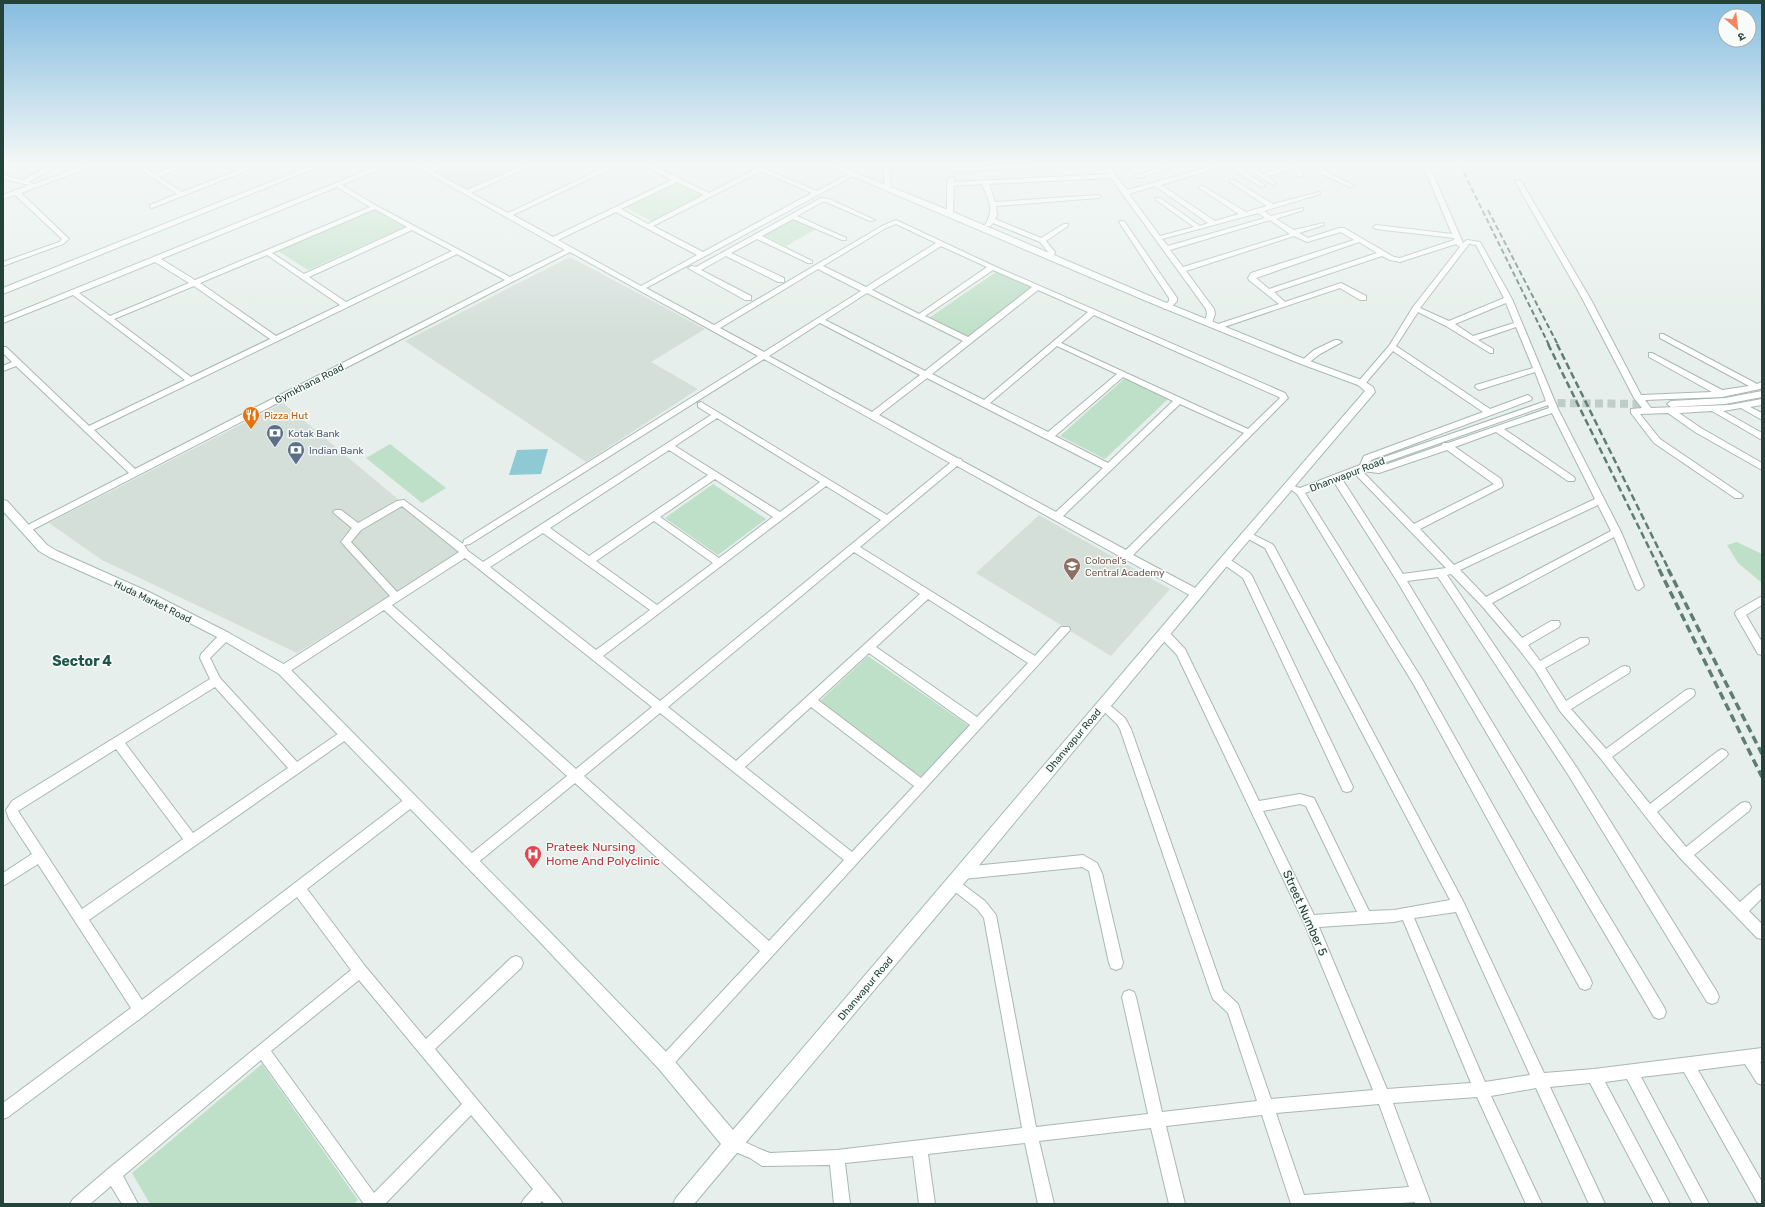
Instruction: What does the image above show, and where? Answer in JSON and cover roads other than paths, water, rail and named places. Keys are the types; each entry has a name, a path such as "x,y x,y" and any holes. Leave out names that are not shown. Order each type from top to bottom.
{"street":[{"path":"3,264 61,243 66,239 47,221"},
{"path":"3,291 176,221"},
{"path":"3,321 249,221"},
{"path":"109,319 196,284 342,221"},
{"path":"402,221 510,280"},
{"path":"520,221 1128,554 1197,594"},
{"path":"554,239 591,221"},
{"path":"641,221 702,255"},
{"path":"650,226 659,221"},
{"path":"642,288 764,221"},
{"path":"696,270 782,221"},
{"path":"804,221 844,239"},
{"path":"965,221 1167,307 1304,362 1361,383 1370,389 1370,392 1293,489 1418,682 1585,983"},
{"path":"983,230 991,221"},
{"path":"995,221 1042,242 1052,252 1050,258"},
{"path":"1146,221 1210,309 1211,314 1208,323"},
{"path":"1190,221 1199,228"},
{"path":"1210,221 1214,224"},
{"path":"1158,238 1222,221"},
{"path":"1166,249 1260,221"},
{"path":"1276,221 1294,234 1307,240 1341,229 1382,254 1392,259 1400,260 1457,238"},
{"path":"1450,221 1462,249"},
{"path":"1541,221 1586,298 1638,398 1648,408 1671,411 1714,409 1743,406 1762,402"},
{"path":"1122,222 1174,298 1167,307"},
{"path":"716,328 814,264 892,223 898,223 939,244 1282,395 1284,398 1128,554"},
{"path":"1182,270 1322,224"},
{"path":"1042,242 1066,225"},
{"path":"303,277 412,227"},
{"path":"1376,227 1457,238"},
{"path":"756,236 921,316 969,341"},
{"path":"1285,305 1252,278 1254,275 1360,240"},
{"path":"1361,383 1392,347 1416,310 1467,242 1470,241 1479,244 1508,299 1554,409 1616,532 1639,586"},
{"path":"467,542 939,244"},
{"name":"Gymkhana Road","path":"27,529 571,249"},
{"path":"89,429 458,252"},
{"path":"268,253 346,305"},
{"path":"725,253 781,280"},
{"path":"1268,292 1382,254"},
{"path":"156,259 196,284 275,339"},
{"path":"685,265 748,298"},
{"path":"921,316 992,267"},
{"path":"1218,327 1341,285 1363,298"},
{"path":"874,415 1037,287"},
{"path":"73,292 190,380"},
{"path":"1449,324 1508,299"},
{"path":"1416,310 1449,324 1490,351"},
{"path":"984,404 1094,312"},
{"path":"819,320 1109,467"},
{"path":"1473,340 1518,324"},
{"path":"1663,336 1760,389"},
{"path":"1304,362 1317,352 1338,342"},
{"path":"1056,343 1250,433"},
{"path":"1392,347 1489,412"},
{"path":"3,349 135,474"},
{"path":"1652,355 1722,394"},
{"path":"3,369 17,363"},
{"path":"1479,387 1537,368"},
{"path":"1049,436 1122,374"},
{"path":"1638,398 1722,394 1760,389"},
{"path":"1738,496 1657,441 1634,411 1648,408 1725,402 1760,389"},
{"path":"1360,468 1367,458 1528,398"},
{"path":"1058,516 1179,400"},
{"name":"Dhanwapur Road","path":"682,1204 963,873 1102,705 1226,561 1246,534 1293,489 1336,479 1360,468 1545,402"},
{"path":"701,405 888,520"},
{"path":"1743,406 1762,417"},
{"path":"1360,468 1379,470 1446,445 1554,409"},
{"path":"1714,409 1762,437"},
{"path":"1671,411 1698,430 1762,467"},
{"path":"483,567 716,415"},
{"path":"1496,428 1571,479"},
{"path":"1412,529 1499,484 1498,481 1446,445"},
{"path":"669,446 780,517"},
{"path":"470,861 576,776 958,461"},
{"path":"1360,468 1412,529 1446,572 1573,772 1712,997"},
{"path":"590,561 715,475"},
{"path":"1336,479 1400,578 1659,1012"},
{"path":"596,656 826,482"},
{"path":"1400,578 1446,572 1600,500"},
{"path":"397,598 346,542 358,528 396,504 404,503 853,860"},
{"name":"Huda Market Road","path":"3,504 43,548 53,554 145,595 225,636 283,670 665,1063 733,1144"},
{"path":"338,512 358,528"},
{"path":"654,517 720,563"},
{"path":"542,528 657,610"},
{"path":"1485,602 1616,532"},
{"path":"1246,534 1269,546 1459,905 1538,1081 1597,1204"},
{"path":"853,547 1036,662"},
{"path":"283,670 465,553"},
{"path":"1226,561 1247,576 1347,787"},
{"path":"1446,572 1485,602 1539,667 1564,708 1605,756 1648,812 1685,855 1762,934"},
{"path":"737,767 927,594"},
{"path":"1762,600 1740,614 1759,636 1762,651"},
{"path":"385,605 769,950"},
{"path":"1521,644 1555,624"},
{"path":"665,1063 1065,630"},
{"name":"Street Number 5","path":"1164,634 1181,652 1310,921 1383,1096 1421,1199"},
{"path":"225,636 206,654 205,658 216,681 295,768"},
{"path":"1539,667 1584,641"},
{"path":"868,647 978,724"},
{"path":"1564,708 1625,670"},
{"path":"140,1010 13,815 12,810 16,805 216,681"},
{"path":"1605,756 1690,693"},
{"path":"810,700 922,784"},
{"path":"1102,705 1120,721 1125,729 1218,994 1233,1009 1299,1203 1421,1199"},
{"path":"80,918 346,734"},
{"path":"118,742 191,840"},
{"path":"1648,812 1722,754"},
{"path":"1255,807 1300,799 1310,802 1366,918"},
{"path":"4,1110 140,1010 410,802"},
{"path":"1685,855 1745,807"},
{"path":"3,880 40,856"},
{"path":"963,873 1084,861 1089,864 1096,873 1116,963"},
{"path":"953,883 982,905 990,915 1030,1133 1046,1204"},
{"path":"298,888 360,971 555,1204"},
{"path":"1741,912 1746,902 1762,890"},
{"path":"1310,921 1394,916 1459,905"},
{"path":"1406,913 1481,1090 1534,1204"},
{"path":"425,1049 516,963"},
{"path":"78,1204 262,1050 360,971"},
{"path":"1129,997 1156,1121 1178,1204"},
{"path":"262,1050 373,1204 471,1105"},
{"path":"733,1144 767,1159 837,1157 920,1149 1030,1133 1156,1121 1267,1107 1383,1096 1481,1090 1538,1081 1594,1076 1755,1056 1762,1078"},
{"path":"1686,1064 1762,1196"},
{"path":"1630,1071 1701,1204"},
{"path":"1594,1076 1662,1204"},
{"path":"920,1149 927,1204"},
{"path":"837,1157 842,1204"},
{"path":"113,1174 130,1204"},
{"path":"529,1204 542,1190"}],"water":[{"path":"548,449 541,474 509,475 517,450"}],"tunnel":[{"path":"1545,403 1648,404"}],"railway":[{"path":"1488,221 1549,345"},
{"path":"1494,221 1558,345"},
{"path":"1548,344 1660,570"},
{"path":"1557,344 1669,570"},
{"path":"1659,569 1762,777"},
{"path":"1668,569 1762,754"}],"place":[{"name":"Pizza Hut","path":"251,430"},
{"name":"Kotak Bank","path":"275,448"},
{"name":"Indian Bank","path":"296,465"},
{"name":"Colonel's Central Academy","path":"1072,581"},
{"name":"Prateek Nursing Home And Polyclinic","path":"533,869"}],"district":[{"name":"Sector 4","path":"82,661"}]}
